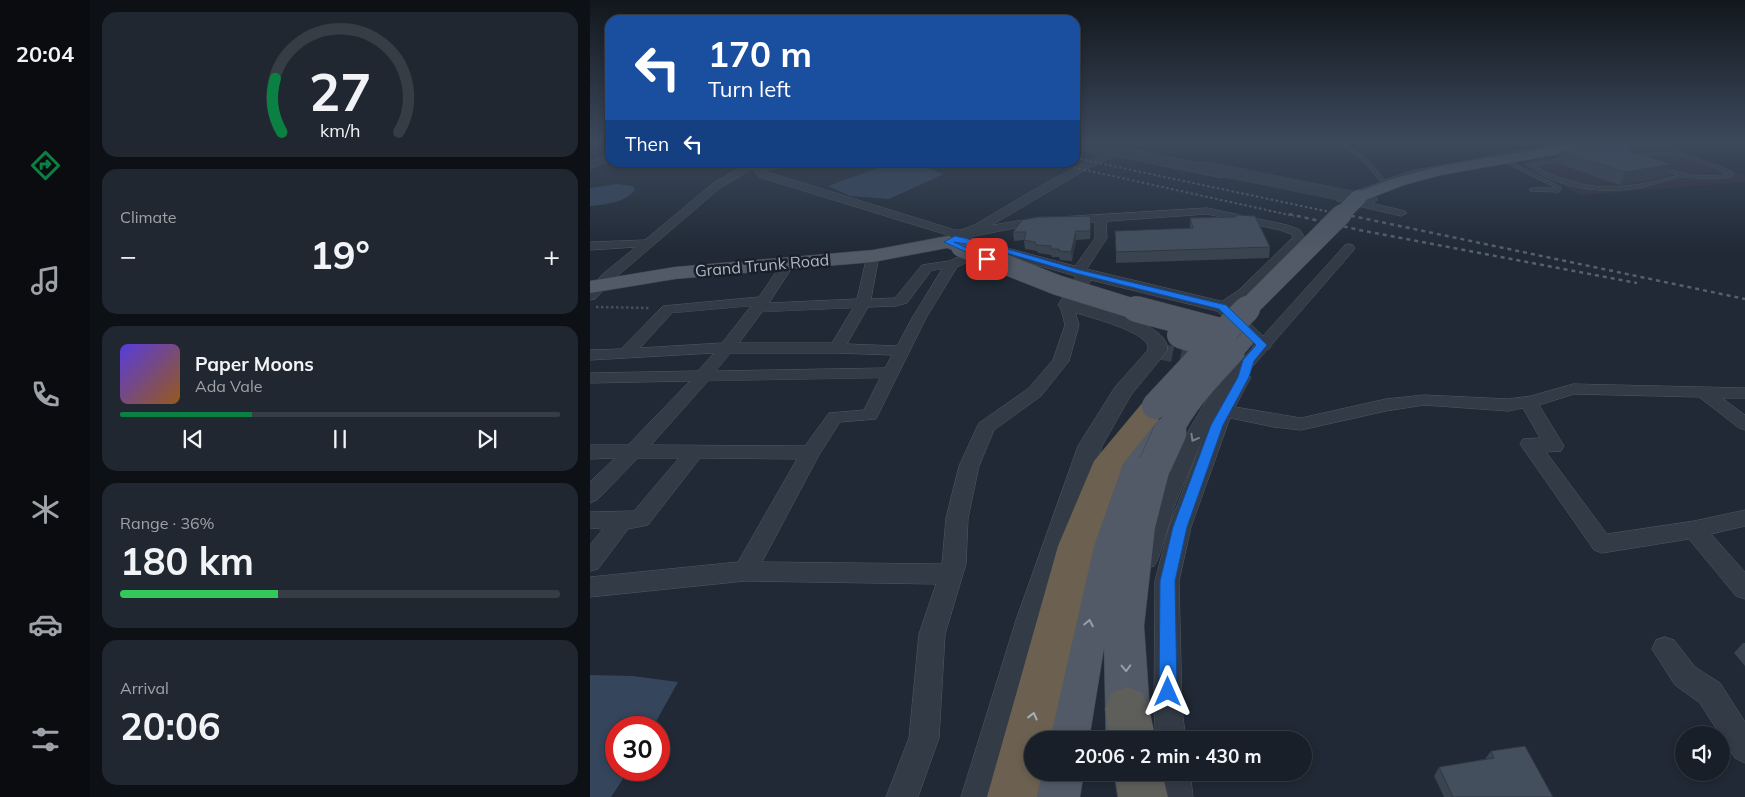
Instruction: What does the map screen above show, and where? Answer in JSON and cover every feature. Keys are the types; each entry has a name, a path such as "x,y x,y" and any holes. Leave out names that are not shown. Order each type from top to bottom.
{"highway":[{"path":"1012,797 1076,546 1109,461 1155,406"},
{"path":"1140,781 1143,797"}],"main road":[{"path":"1130,730 1124,626 1138,528 1155,465 1173,425 1203,383 1367,193 1413,179"},
{"path":"952,246 1038,279 1178,321 1237,345"},
{"path":"952,246 1030,287 1164,330 1237,345"},
{"name":"Grand Trunk Road","path":"593,289 675,273 873,256 952,246"},
{"path":"1068,731 1105,539 1128,458 1176,360 1175,343 1164,330"},
{"path":"1155,406 1237,345"},
{"path":"1055,797 1058,781"},
{"path":"1130,781 1131,797"}],"street":[{"path":"593,289 716,186 730,179"},
{"path":"746,571 810,453 834,417 870,415 919,318 952,246 954,233 776,179"},
{"path":"625,354 668,309 760,305 863,304 902,300 927,268 952,246 978,228 1062,179"},
{"path":"1280,179 1367,193"},
{"path":"1292,179 1367,193 1402,212"},
{"path":"1207,211 1283,227 1296,232 1299,238 1244,293 1223,307 1082,273 991,246 952,246 1054,219 1106,218 1207,211"},
{"path":"902,797 924,738 932,634 954,564 959,509 969,466 986,427 1035,392 1060,361 1072,325 1067,305 1101,238 1100,222 1106,218"},
{"path":"590,246 648,244"},
{"path":"952,246 991,246"},
{"path":"1237,345 1349,248"},
{"path":"837,348 863,304 873,256"},
{"path":"590,495 635,451 703,376 760,305 789,263"},
{"path":"980,797 1031,620 1090,446 1122,392 1157,351 1158,346 1156,338 1138,328 1067,305"},
{"path":"1170,731 1168,710 1168,581 1180,527 1217,425 1243,377 1237,345 1223,307"},
{"path":"590,355 726,348 837,348 903,351"},
{"path":"590,378 892,373"},
{"path":"1225,411 1274,422 1302,424 1386,405 1424,400 1508,406 1573,389 1745,393"},
{"path":"1705,393 1745,424"},
{"path":"1528,402 1554,446 1530,444 1602,544 1694,530 1745,518"},
{"path":"590,520 622,521 640,519 695,451"},
{"path":"590,452 810,453"},
{"path":"590,562 622,521"},
{"path":"1694,530 1745,589"},
{"path":"590,587 746,571 951,574"},
{"path":"1665,649 1685,676 1710,693 1745,748"},
{"path":"1176,781 1177,797"}],"lane":[{"path":"1367,179 1367,193 1397,179"},
{"path":"1532,190 1558,190 1559,188 1543,179"},
{"path":"1556,179 1602,191 1671,179"}],"path":[{"path":"590,306 668,309"}],"shaded area":[{"path":"1552,179 1745,179 1745,182 1580,195"}],"water":[{"path":"847,179 933,179 889,199 850,196 828,186"},
{"path":"617,184 633,186 635,189 622,200 590,206 590,188"},
{"path":"590,675 633,676 678,682 659,716 605,716 605,781 622,781 611,797 590,797"}],"building":[{"path":"1236,215 1255,216 1270,247 1116,252 1115,231 1193,228 1190,218 1236,217"},
{"path":"1091,216 1090,231 1076,231 1071,252 1051,249 1051,246 1036,245 1035,242 1024,240 1026,232 1013,232 1022,220 1039,217"},
{"path":"1525,746 1553,797 1453,797 1439,767 1494,758 1491,751"}],"tunnel":[{"path":"1157,351 1206,361"}],"railway":[{"path":"1127,179 1294,216"},
{"path":"1175,179 1349,216"},
{"path":"1289,214 1364,231 1637,283"},
{"path":"1343,214 1745,299"}],"route":[{"path":"987,259 948,242 955,238 991,246 1078,272 1223,307 1262,345 1249,360 1243,377 1217,425 1180,527 1168,581 1168,692"}]}
